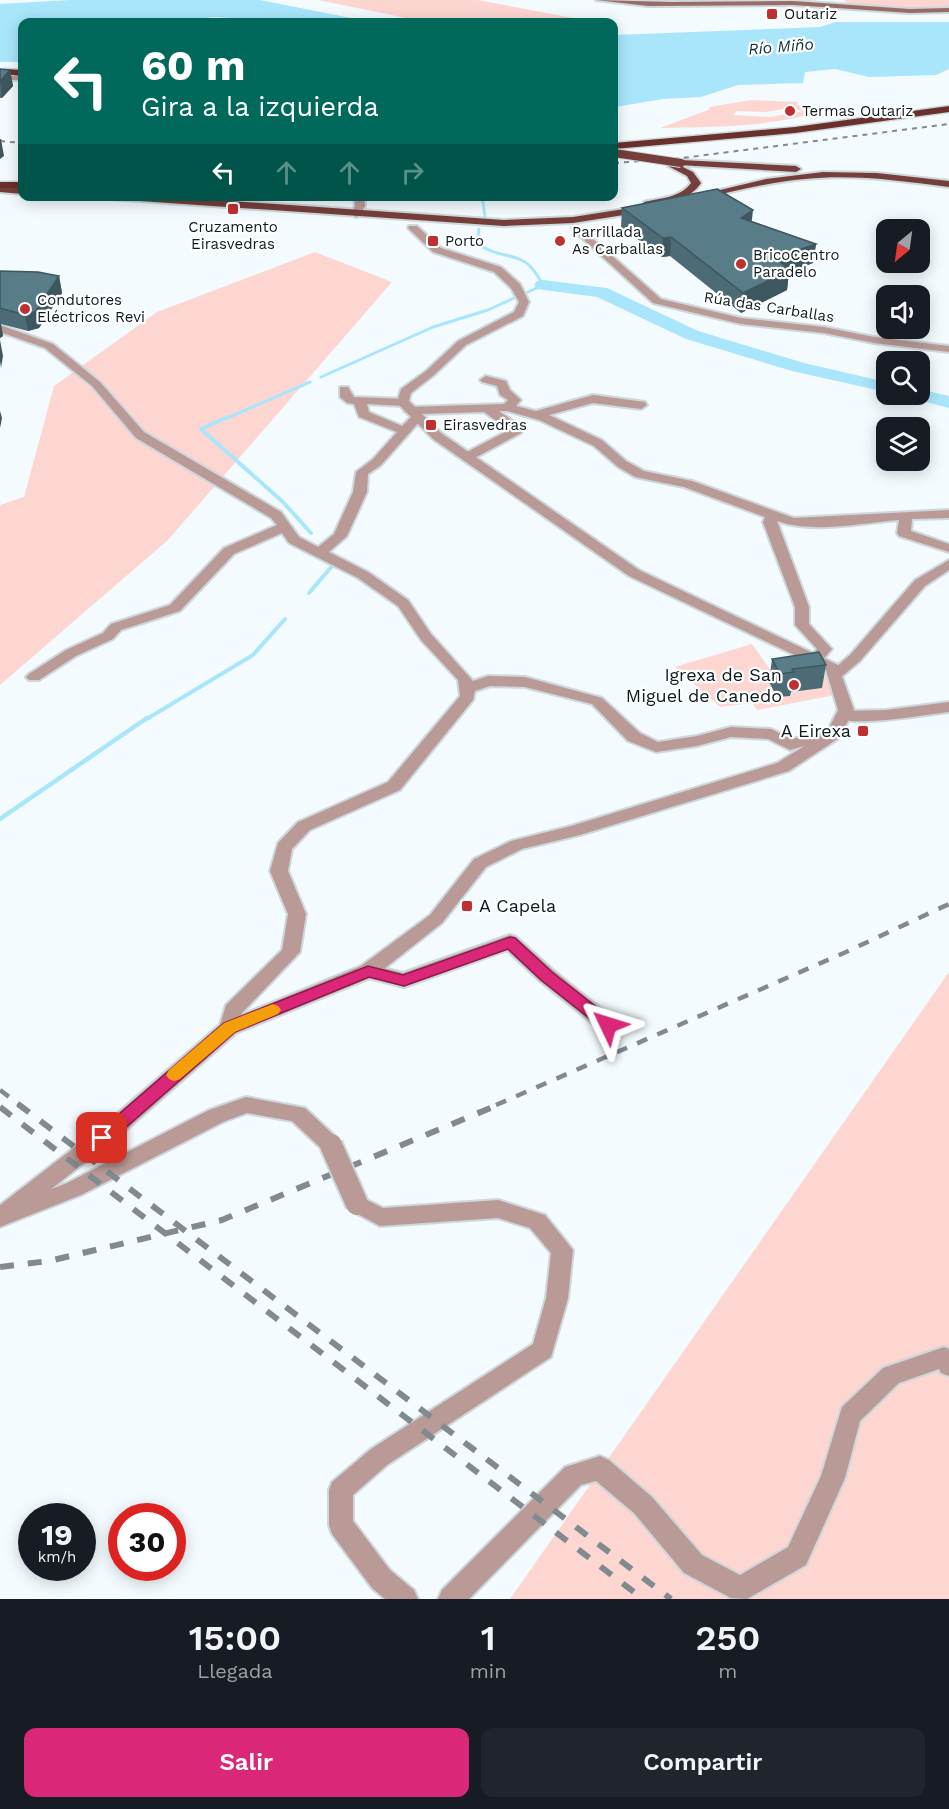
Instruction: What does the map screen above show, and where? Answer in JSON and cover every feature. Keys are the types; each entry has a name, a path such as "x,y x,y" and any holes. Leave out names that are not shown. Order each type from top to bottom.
{"highway":[{"path":"2,74 18,75"},
{"path":"618,146 795,130 949,109"},
{"path":"618,154 815,134 949,116"},
{"path":"588,222 685,194 693,188 694,180 686,171 618,155"},
{"path":"618,155 681,163 842,171 949,183"},
{"path":"178,201 378,215 418,224 588,222 756,183 807,176 873,176 949,183"},
{"path":"0,187 18,185"},
{"path":"0,187 18,190"}],"main road":[{"path":"600,0 661,5 795,3 897,12 949,10"}],"street":[{"path":"356,214 360,201"},
{"name":"Rúa das Carballas","path":"588,222 657,301 741,321 824,330 874,340 949,349"},
{"path":"0,1217 118,1125 229,1028 368,971 436,919 480,862 517,845 574,831 783,767 834,733 846,710 833,668 634,573 437,436 410,410 405,392 430,373 462,343 485,329 519,314 524,302 517,285 499,269 438,250 418,224"},
{"path":"0,328 49,346 96,384 140,435 276,515 294,540 363,575 403,603 426,637 465,679 468,697 394,786 304,826 284,847 279,871 297,914 291,952 233,1010 229,1028"},
{"path":"486,380 502,383 504,392 515,400 507,406"},
{"path":"344,390 346,397 360,402 410,410 507,406 536,415 598,443 622,464 640,474 687,484 740,501 772,516 793,522 829,522 906,515 949,514"},
{"path":"536,415 593,399 641,405"},
{"path":"360,402 363,414 404,431"},
{"path":"467,457 517,430 486,407"},
{"path":"318,554 340,536 360,492 362,472 377,462 404,431 410,410"},
{"path":"906,515 904,533 949,548"},
{"path":"772,516 770,522 802,607 802,625 825,649 816,659"},
{"path":"33,677 71,653 108,636 116,627 176,608 230,551 284,527"},
{"path":"835,675 855,657 920,583 949,564"},
{"path":"467,689 488,681 525,682 597,701 634,737 656,747 697,741 731,732 771,734 789,745 834,733"},
{"path":"843,716 886,715 949,707"},
{"path":"368,971 404,980 510,942 547,976 608,1025"},
{"path":"0,1217 74,1189 216,1116 246,1105 298,1114 331,1145 357,1204 380,1217 498,1209 537,1221 562,1250 557,1298 543,1350 379,1457 341,1490 341,1525 381,1580 405,1599"},
{"path":"451,1599 574,1476 600,1468 643,1505 693,1564 740,1589 797,1556 833,1478 850,1415 891,1376 944,1357 949,1366"}],"shaded area":[{"path":"318,0 478,0 573,18 406,18"},
{"path":"843,0 949,0 949,6 880,10 854,5"},
{"path":"751,100 798,102 797,105 808,108 805,111 812,114 756,124 660,128 708,110 710,107","holes":["790,108 803,111 770,117 733,115 737,111 766,112"]},
{"path":"315,252 392,282 168,540 0,685 0,505 24,497 54,386 157,312"},
{"path":"752,644 771,671 820,666 835,695 757,710 752,703 720,707 675,667"},
{"path":"949,972 949,1599 510,1599"}],"water":[{"path":"70,0 260,0 351,18 18,18 18,62 0,62 0,4"},
{"name":"Río Miño","path":"836,22 949,22 949,69 936,75 869,77 835,69 805,72 803,83 738,85 701,97 663,99 618,106 618,35 820,27"}],"building":[{"path":"0,69 10,70 0,81"},
{"name":"BricoCentro Paradelo","path":"717,189 753,210 741,218 816,244 776,258 789,270 743,293 671,237 663,238 622,208"},
{"path":"0,271 38,272 59,276 36,311 25,315 0,308"},
{"path":"819,652 826,665 792,669 794,672 780,674 772,659"}],"waterway":[{"path":"483,201 485,216"},
{"path":"479,229 477,243 490,251 518,258 533,270 543,285 528,292"},
{"path":"543,285 601,292 692,335 799,367 876,385"},
{"path":"321,377 433,327 488,310 514,298"},
{"path":"225,419 310,382"},
{"path":"930,397 949,402"},
{"path":"228,417 201,429 283,502 311,533"},
{"path":"309,593 333,565"},
{"path":"145,720 253,655 285,619"},
{"path":"0,819 147,718"}],"railway":[{"path":"618,163 682,158 949,124"},
{"path":"0,141 18,143"},
{"path":"496,1105 846,952 949,904"},
{"path":"0,1090 20,1105"},
{"path":"18,1104 183,1229"},
{"path":"183,1229 222,1220 500,1104"},
{"path":"0,1107 165,1233"},
{"path":"165,1233 183,1229"},
{"path":"183,1229 671,1599"},
{"path":"0,1267 49,1261 165,1233"},
{"path":"165,1233 643,1599"}],"slow traffic":[{"path":"174,1075 229,1028 273,1010"}],"place":[{"name":"Outariz","path":"772,14"},
{"name":"Termas Outariz","path":"790,111"},
{"name":"Cruzamento Eirasvedras","path":"233,209"},
{"name":"Porto","path":"433,241"},
{"name":"Parrillada As Carballas","path":"560,241"},
{"name":"BricoCentro Paradelo","path":"741,264"},
{"name":"Condutores Eléctricos Revi","path":"25,309"},
{"name":"Eirasvedras","path":"431,425"},
{"name":"Igrexa de San Miguel de Canedo","path":"794,685"},
{"name":"A Eirexa","path":"863,731"},
{"name":"A Capela","path":"467,906"}],"route":[{"path":"102,1138 229,1028 368,971 404,980 510,942 547,976 608,1025"}]}
